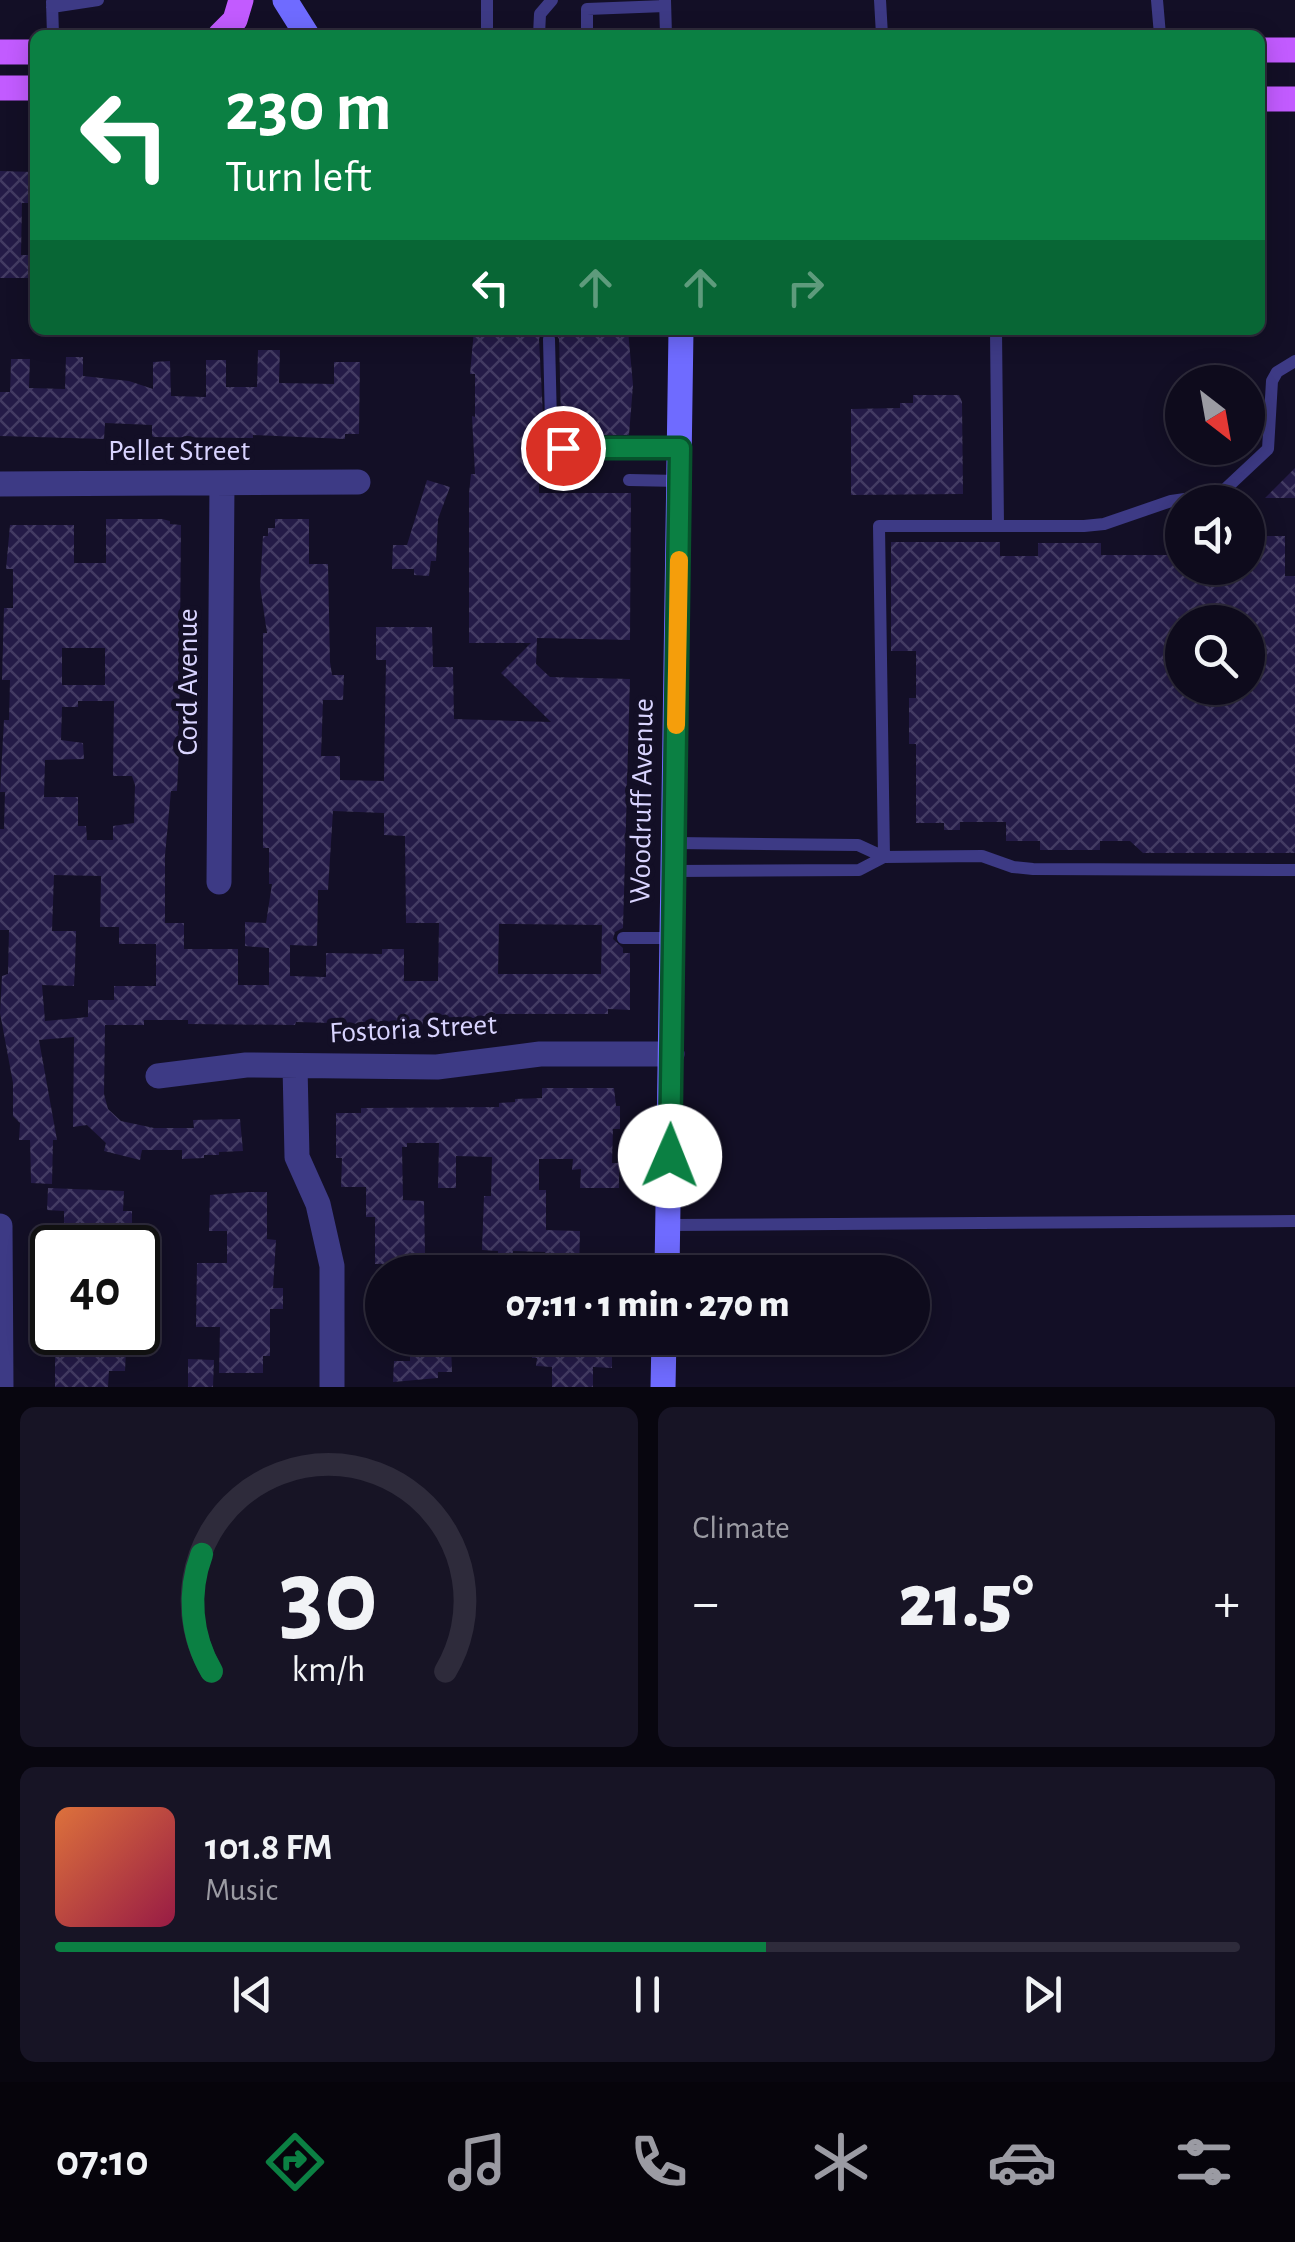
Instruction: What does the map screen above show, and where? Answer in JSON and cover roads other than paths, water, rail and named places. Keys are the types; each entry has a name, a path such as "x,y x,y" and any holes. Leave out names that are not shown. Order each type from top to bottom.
{"main road":[{"path":"225,30 235,20 241,0"},
{"path":"1265,50 1295,50"},
{"path":"0,52 30,52"},
{"path":"0,88 30,88"},
{"path":"1265,98 1295,99"}],"street":[{"path":"285,0 304,30"},
{"name":"Woodruff Avenue","path":"668,1255 681,335"},
{"name":"Pellet Street","path":"0,484 358,482"},
{"name":"Cord Avenue","path":"219,882 222,483"},
{"name":"Fostoria Street","path":"158,1076 246,1065 437,1067 540,1054 672,1054"},
{"path":"295,1066 296,1158 318,1204 332,1266 332,1387"},
{"path":"0,1226 1,1387"},
{"path":"663,1387 664,1355"}],"lane":[{"path":"53,30 52,3 98,0"},
{"path":"486,0 486,30"},
{"path":"539,30 540,14 552,0"},
{"path":"880,0 882,30"},
{"path":"1158,0 1160,30"},
{"path":"587,30 582,5 665,3 666,30"},
{"path":"996,335 998,526"},
{"path":"548,339 550,423 556,444 575,450 680,448"},
{"path":"884,857 878,526 1104,524 1171,501 1220,494 1268,449 1272,381 1277,372 1295,361"},
{"path":"629,480 680,481"},
{"path":"674,843 858,845 884,857 982,856 1013,868 1295,870"},
{"path":"674,871 859,870 884,857"},
{"path":"623,938 672,938"},
{"path":"669,1225 1295,1221"}]}
